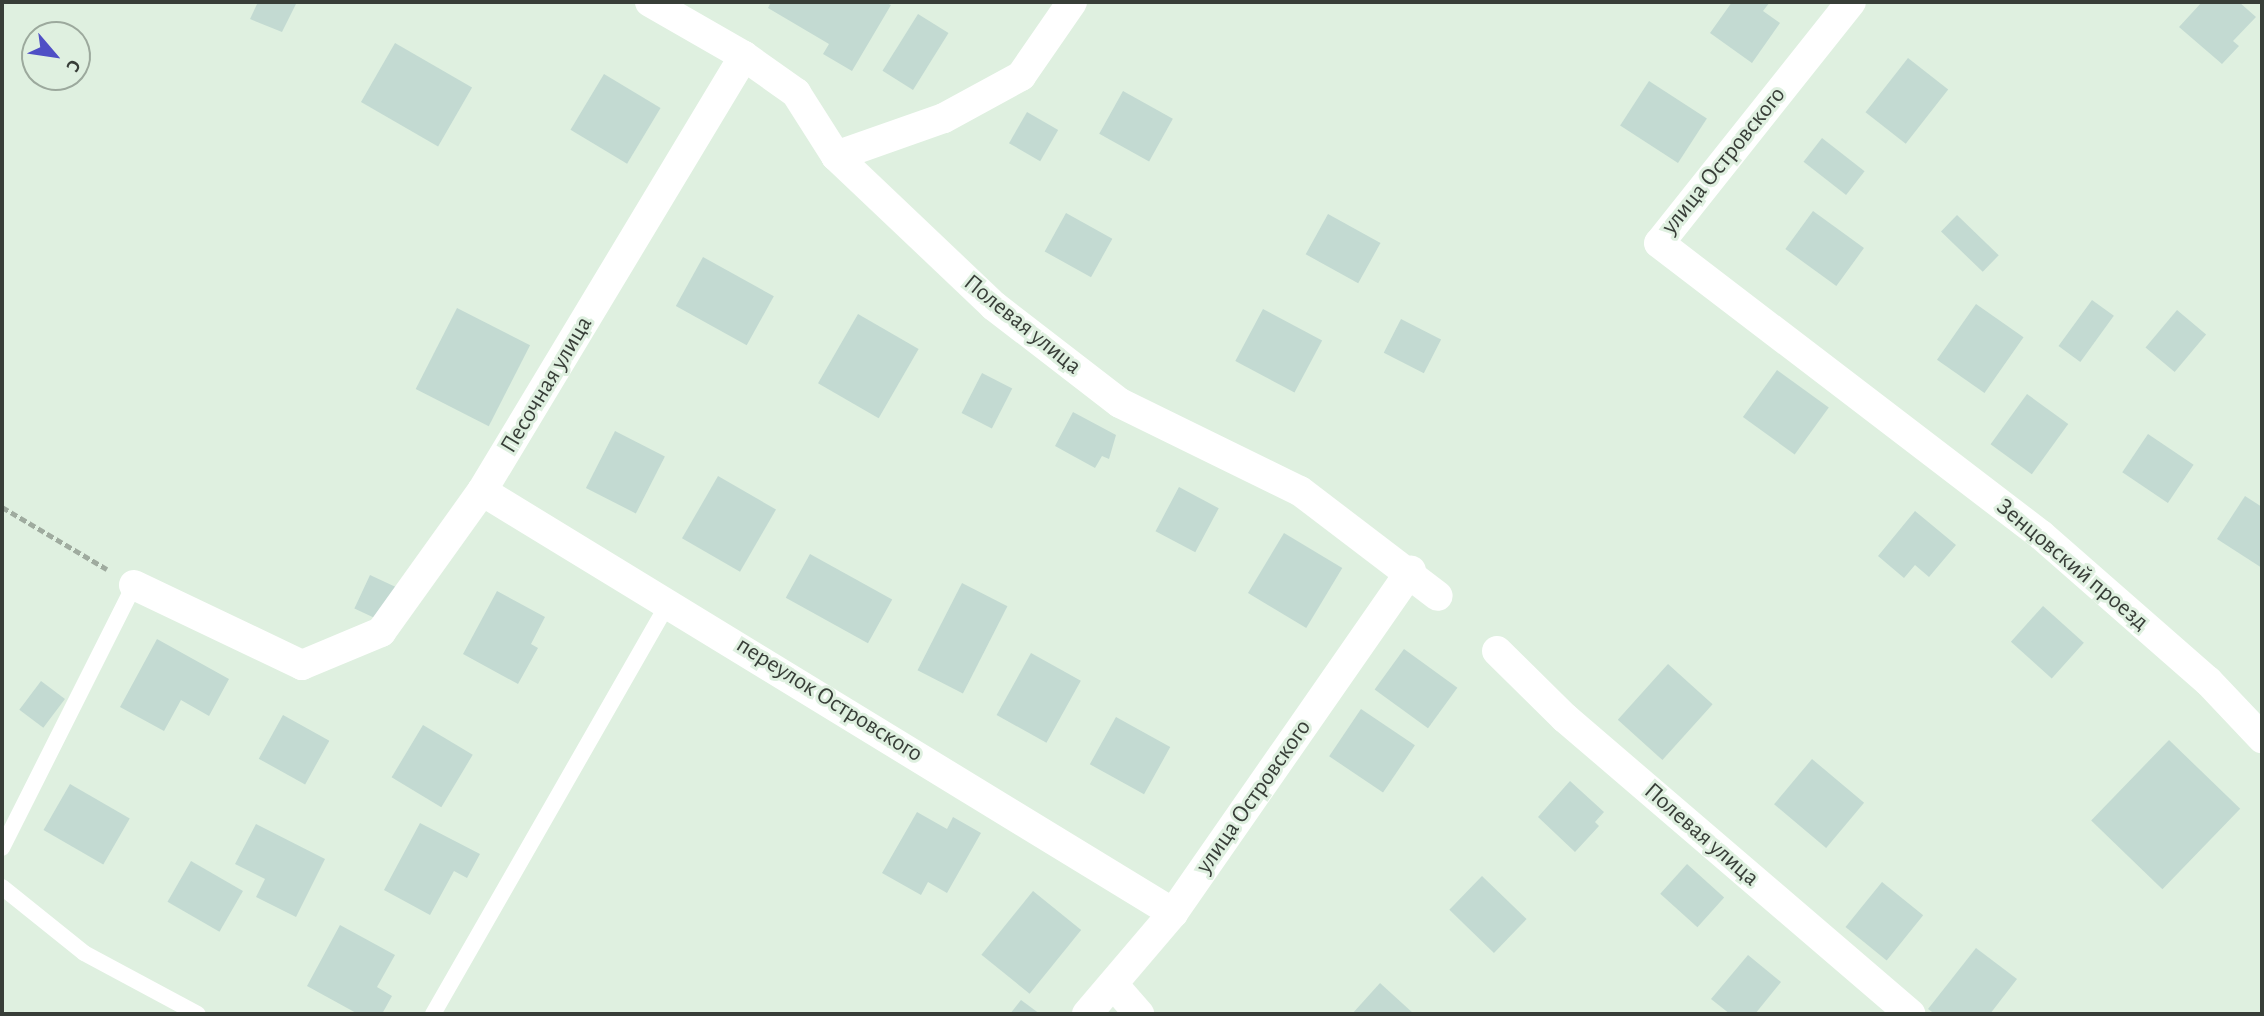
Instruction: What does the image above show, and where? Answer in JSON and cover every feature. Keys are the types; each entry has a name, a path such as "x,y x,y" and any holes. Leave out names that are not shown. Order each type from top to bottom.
{"street":[{"name":"Полевая улица","path":"650,2 744,56 796,93 836,156 993,306 1120,403 1300,491 1411,572 1438,596"},
{"path":"836,156 944,118 1021,76 1072,2"},
{"name":"улица Островского","path":"1851,2 1659,243 1871,405"},
{"name":"Песочная улица","path":"134,585 302,665 381,632 482,491 744,56"},
{"name":"Зенцовский проезд","path":"1871,405 2041,535 2208,681 2262,738"},
{"name":"переулок Островского","path":"482,491 669,602 1173,913"},
{"name":"улица Островского","path":"1087,1014 1173,913 1411,572"},
{"name":"Полевая улица","path":"1497,651 1565,718 1910,1014"},
{"path":"1113,984 1139,1014"}],"lane":[{"path":"2,848 134,585"},
{"path":"433,1014 669,602"},
{"path":"2,887 83,953 198,1014"}],"path":[{"path":"2,507 134,585"}],"building":[{"path":"258,2 297,2 282,32 250,19"},
{"path":"771,2 884,2 891,5 852,71 823,54 829,44 768,8"},
{"path":"1732,2 1770,2 1763,11 1780,23 1752,63 1710,33"},
{"path":"2202,2 2239,2 2256,17 2233,41 2239,46 2222,64 2179,27"},
{"path":"918,14 949,33 913,90 882,71"},
{"path":"395,43 472,88 438,146 361,102"},
{"path":"1908,58 1948,89 1906,144 1866,112"},
{"path":"604,74 661,108 627,164 571,130"},
{"path":"1649,81 1707,119 1678,163 1620,125"},
{"path":"1123,91 1173,119 1149,161 1099,134"},
{"path":"1027,112 1058,130 1040,161 1009,143"},
{"path":"1822,138 1865,171 1846,195 1804,162"},
{"path":"1813,211 1864,248 1836,286 1785,249"},
{"path":"1066,213 1112,239 1091,277 1045,251"},
{"path":"1328,214 1380,243 1358,283 1306,254"},
{"path":"1957,215 1999,255 1983,272 1941,232"},
{"path":"703,257 774,296 747,345 676,306"},
{"path":"2092,300 2114,316 2080,362 2058,346"},
{"path":"1976,304 2024,337 1985,393 1937,360"},
{"path":"457,308 530,345 489,426 416,389"},
{"path":"1263,309 1322,340 1294,393 1235,361"},
{"path":"2177,310 2206,334 2175,372 2146,348"},
{"path":"858,314 919,349 879,418 818,383"},
{"path":"1401,319 1441,339 1424,373 1384,353"},
{"path":"1777,370 1829,408 1795,455 1743,417"},
{"path":"982,373 1012,388 992,429 962,413"},
{"path":"2027,394 2068,424 2032,474 1991,444"},
{"path":"1073,412 1116,435 1109,459 1102,456 1095,468 1055,446"},
{"path":"615,431 665,456 636,513 586,488"},
{"path":"2148,434 2194,465 2168,503 2122,472"},
{"path":"718,476 776,510 740,572 682,538"},
{"path":"1179,487 1219,508 1195,552 1156,531"},
{"path":"2245,496 2262,507 2262,568 2217,539"},
{"path":"1915,511 1956,545 1929,577 1915,565 1904,578 1878,556"},
{"path":"1284,533 1342,568 1306,628 1248,593"},
{"path":"810,554 892,600 868,643 786,598"},
{"path":"370,575 396,587 381,621 354,609"},
{"path":"962,583 1007,606 963,693 918,670"},
{"path":"497,591 545,617 531,644 538,648 518,684 463,654"},
{"path":"2043,606 2084,643 2052,678 2011,642"},
{"path":"157,639 229,679 209,716 181,700 164,731 120,707"},
{"path":"1404,649 1457,688 1428,728 1375,689"},
{"path":"1031,653 1081,681 1046,743 997,715"},
{"path":"1668,664 1713,704 1662,760 1618,720"},
{"path":"41,681 65,699 43,728 19,710"},
{"path":"1361,709 1415,745 1383,793 1329,756"},
{"path":"283,715 329,741 305,784 259,759"},
{"path":"1116,717 1170,747 1144,794 1090,764"},
{"path":"423,725 473,755 441,807 392,777"},
{"path":"2169,740 2240,809 2162,889 2091,821"},
{"path":"1812,759 1864,803 1826,848 1774,804"},
{"path":"1570,781 1604,812 1595,822 1599,826 1575,852 1538,817"},
{"path":"70,784 130,818 103,864 44,830"},
{"path":"917,812 947,829 953,817 981,833 947,893 928,882 921,895 882,873"},
{"path":"420,823 480,854 467,878 454,871 430,915 384,890"},
{"path":"256,824 325,859 296,917 256,897 265,879 235,864"},
{"path":"191,861 243,891 219,932 168,902"},
{"path":"1687,864 1724,897 1697,927 1660,894"},
{"path":"1482,876 1527,919 1494,953 1449,910"},
{"path":"1882,882 1923,915 1887,960 1845,927"},
{"path":"1033,891 1081,930 1030,994 981,955"},
{"path":"340,925 395,955 377,987 392,996 382,1014 358,1014 307,986"},
{"path":"1976,948 2017,979 1990,1014 1935,1014 1928,1009"},
{"path":"1748,955 1781,982 1755,1014 1730,1014 1711,999"},
{"path":"1380,983 1414,1014 1352,1014"},
{"path":"1021,1000 1040,1014 1010,1014"}]}
